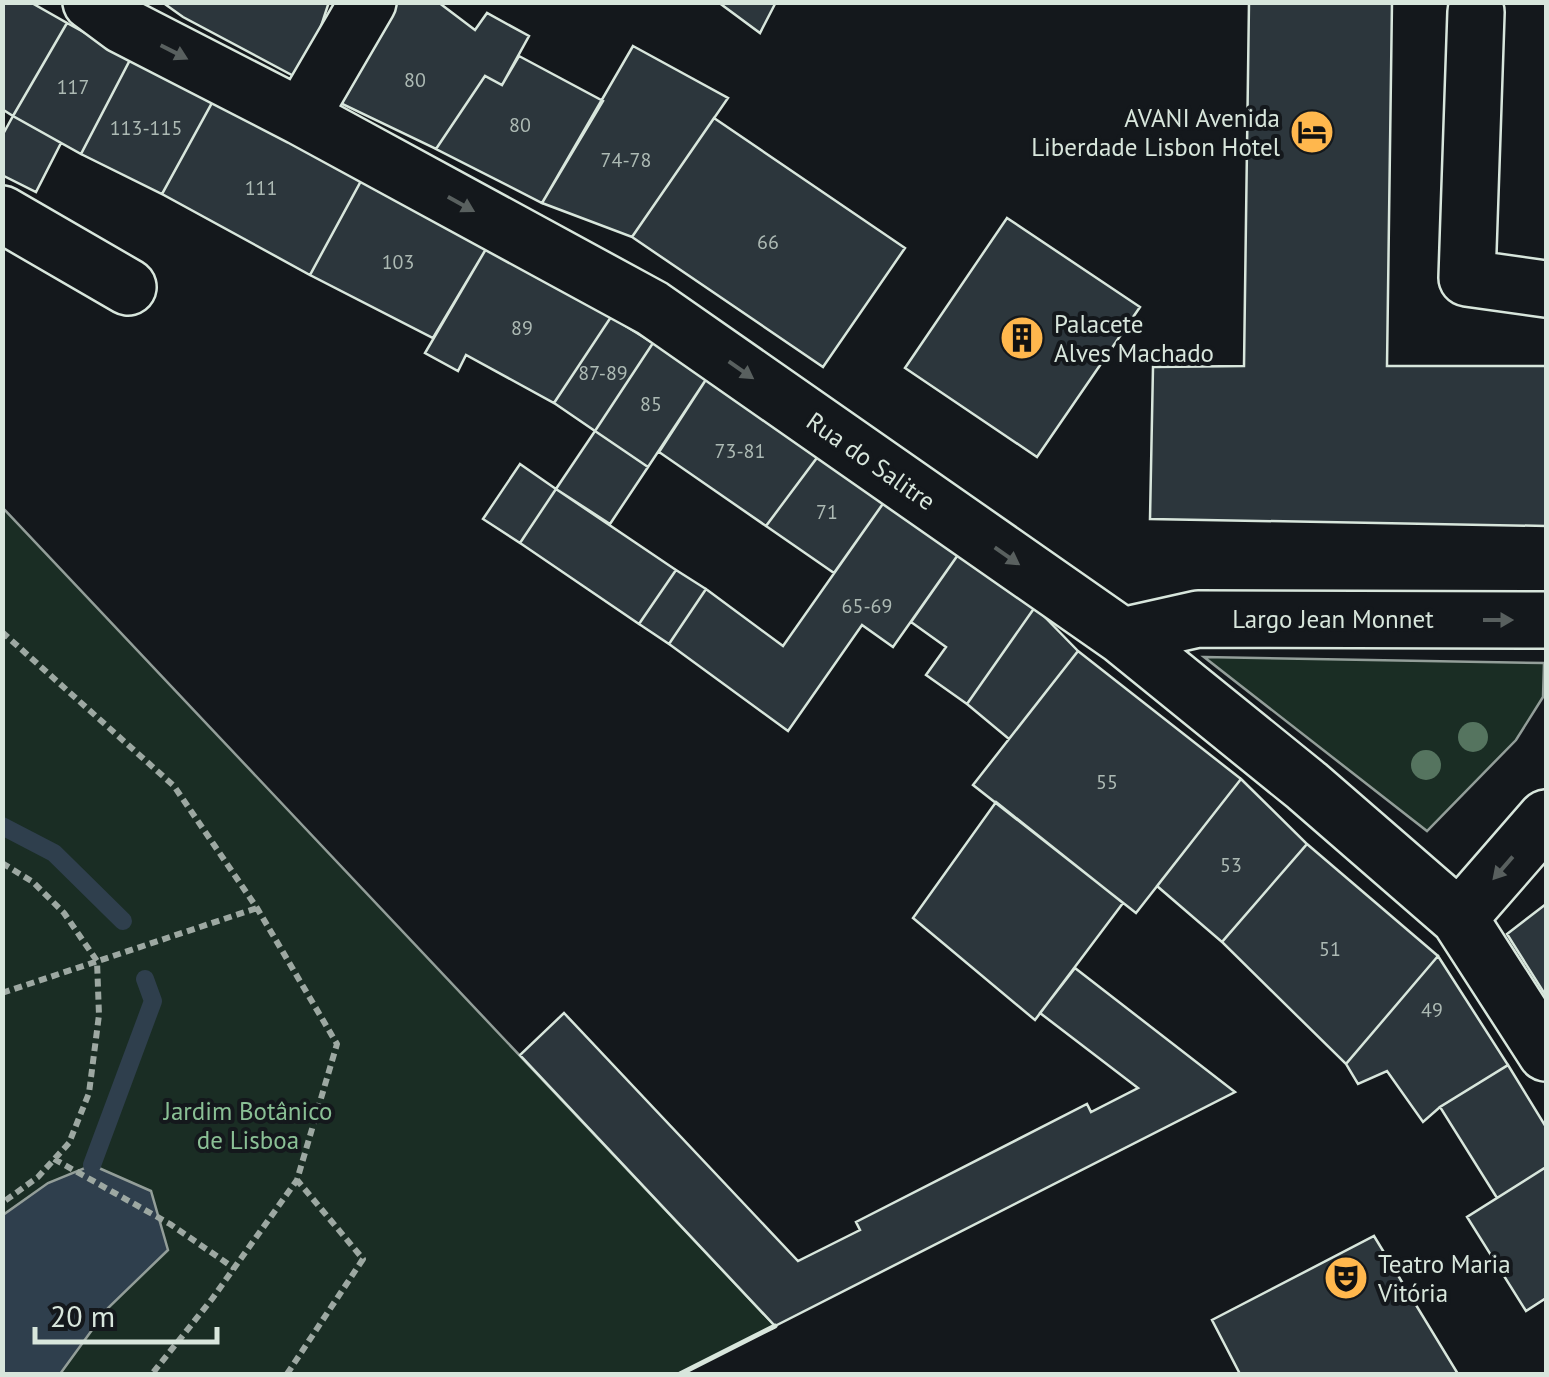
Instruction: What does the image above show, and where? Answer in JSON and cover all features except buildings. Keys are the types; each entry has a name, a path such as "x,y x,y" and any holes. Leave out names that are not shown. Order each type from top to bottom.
{"street":[{"name":"Rua do Salitre","path":"91,2 122,25 301,117 652,308 1122,636 1307,786 1459,918 1546,1053"},
{"path":"301,117 368,2"},
{"path":"1476,12 1467,278 1546,289"},
{"path":"2,214 128,288"},
{"name":"Largo Jean Monnet","path":"1122,636 1198,619 1546,620"},
{"path":"1459,918 1546,818"}],"path":[{"path":"2,632 174,786 257,908 337,1044 297,1180 152,1374"},
{"path":"2,863 33,882 64,913 97,961 99,1015 89,1093 69,1143 38,1177 2,1203"},
{"path":"2,992 257,908"},
{"path":"54,1159 170,1224 234,1268"},
{"path":"287,1374 363,1259 297,1180"}],"green space":[{"name":"Jardim Botânico de Lisboa","path":"2,507 775,1326 680,1374 3,1374"},
{"path":"1204,657 1544,663 1543,697 1516,740 1427,831"}],"water":[{"path":"92,1165 151,1191 168,1250 108,1308 60,1374 3,1374 3,1215 48,1183"}],"waterway":[{"path":"2,826 54,853 123,921"},
{"path":"92,1165 153,1001 145,979"}],"wall":[{"path":"680,1374 775,1326"}],"place":[{"name":"AVANI Avenida Liberdade Lisbon Hotel","path":"1312,132"},
{"name":"Palacete Alves Machado","path":"1022,338"},
{"name":"Teatro Maria Vitória","path":"1346,1278"}]}
